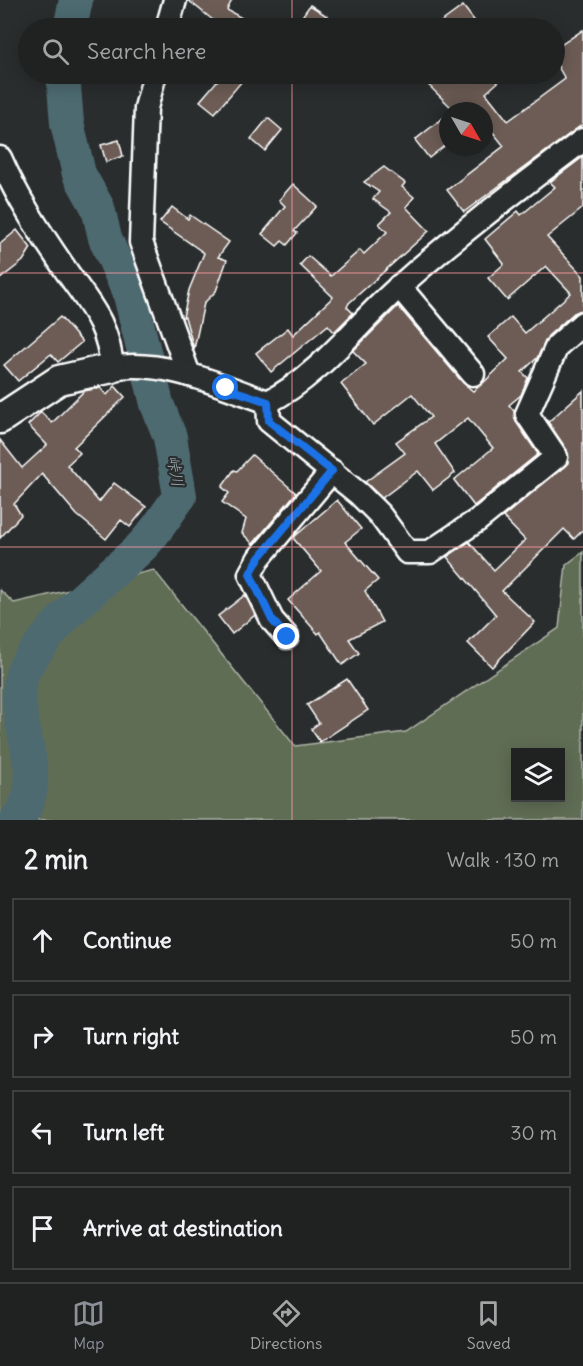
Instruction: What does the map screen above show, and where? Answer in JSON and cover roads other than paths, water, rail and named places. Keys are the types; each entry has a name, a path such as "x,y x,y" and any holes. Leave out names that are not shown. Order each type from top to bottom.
{"street":[{"path":"170,18 174,0"},
{"path":"152,84 146,108 141,242 189,375"},
{"path":"0,419 59,380 120,366 189,375 268,402 290,391 310,374 399,286 478,220 582,142"},
{"path":"0,158 17,196 99,318 120,366"},
{"path":"399,286 472,374"},
{"path":"268,402 269,421 332,471 380,515 407,552 430,552 478,520 556,457 527,414 557,346 583,323"},
{"path":"287,637 272,620 250,574 259,558 332,471"}],"waterway":[{"name":"峠川","path":"72,18 76,0"},
{"name":"峠川","path":"16,820 27,803 31,785 20,706 20,686 25,667 63,618 144,544 180,496 170,437 157,404 130,295 105,238 98,208 79,174 67,123 64,84"}]}
